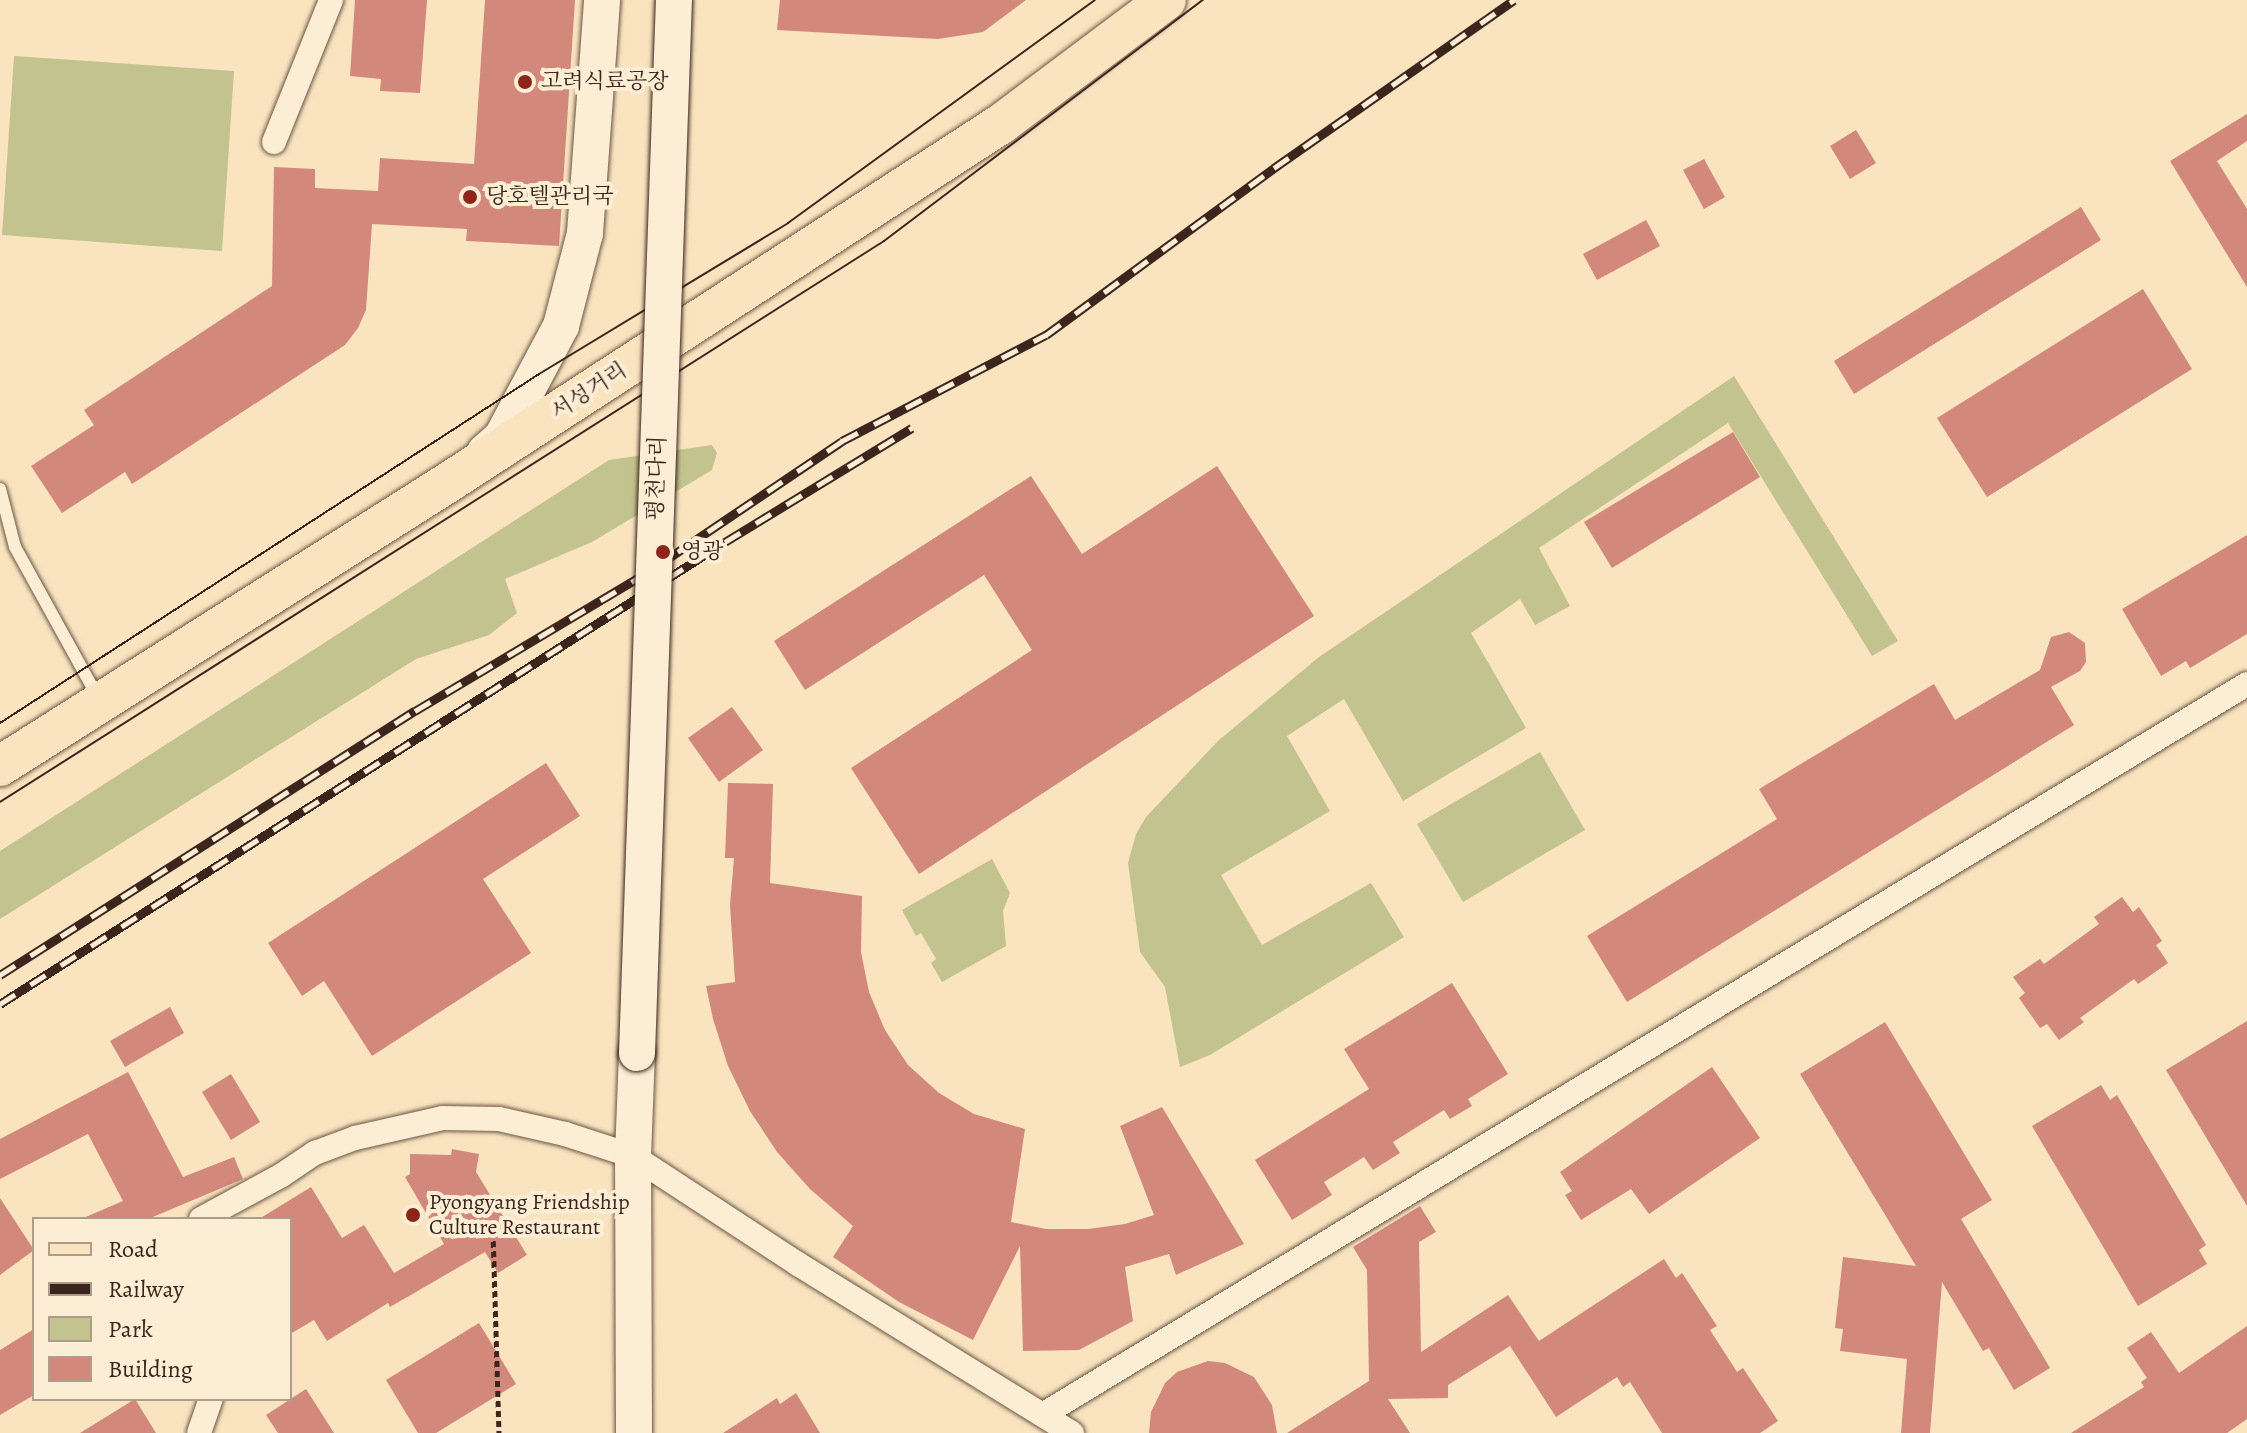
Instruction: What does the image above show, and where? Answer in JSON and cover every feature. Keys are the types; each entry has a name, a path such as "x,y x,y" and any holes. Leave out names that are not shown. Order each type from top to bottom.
{"main road":[{"name":"서성거리","path":"0,766 449,482 1001,124 1166,0"}],"street":[{"path":"274,142 331,0"},
{"path":"449,482 502,437 539,374 561,326 585,233 602,0"},
{"name":"평천다리","path":"634,1433 633,1156 674,0"},
{"path":"1044,1414 2247,684"},
{"path":"205,1217 282,1175 315,1153 355,1138 443,1118 499,1119 565,1134 633,1156 798,1264 1072,1433"},
{"path":"199,1433 210,1401"}],"lane":[{"path":"0,489 15,547 101,701"}],"path":[{"path":"493,1231 499,1433"}],"green space":[{"path":"14,56 234,71 222,251 2,235"},
{"path":"1734,376 1898,641 1872,656 1728,423 1539,548 1570,606 1535,625 1520,599 1471,633 1526,728 1403,801 1344,699 1287,736 1330,811 1221,875 1262,945 1371,883 1404,937 1210,1055 1180,1067 1165,987 1140,952 1128,863 1136,834 1146,817 1219,740 1319,657"},
{"path":"712,445 717,453 712,470 592,542 505,579 517,613 489,635 416,659 0,919 0,851 609,460"},
{"path":"1540,752 1585,830 1463,902 1417,824"},
{"path":"992,859 1010,893 1003,911 1006,946 942,982 931,963 936,959 921,933 916,936 902,910"}],"building":[{"path":"355,0 427,0 420,93 380,91 381,79 350,76"},
{"path":"485,0 575,0 559,246 466,241 467,229 372,224 366,310 358,328 345,345 132,484 125,472 62,513 31,466 94,425 84,410 272,286 274,167 315,169 315,188 378,191 380,158 474,164"},
{"path":"780,0 1026,0 983,32 938,39 777,30"},
{"path":"2247,114 2247,141 2217,161 2247,209 2247,287 2170,161"},
{"path":"1856,130 1876,163 1850,179 1830,146"},
{"path":"1704,159 1725,197 1704,209 1683,170"},
{"path":"2081,207 2101,240 1854,394 1834,361"},
{"path":"1646,220 1660,246 1597,280 1583,254"},
{"path":"2143,289 2192,369 1987,497 1937,418"},
{"path":"1733,432 1760,477 1612,568 1584,522"},
{"path":"1217,466 1314,616 919,874 851,768 1032,650 984,575 805,690 774,641 1031,476 1082,554"},
{"path":"2247,535 2247,634 2190,668 2186,661 2161,676 2122,609"},
{"path":"2069,632 2085,643 2086,662 2080,671 2051,687 2074,725 1627,1002 1587,936 1777,819 1759,789 1934,684 1955,720 2040,670 2051,637"},
{"path":"732,707 763,750 719,782 688,738"},
{"path":"546,763 580,816 483,879 531,953 372,1056 324,981 302,996 268,943"},
{"path":"728,783 773,784 770,883 862,896 861,952 869,992 885,1030 908,1065 939,1093 974,1114 1025,1129 1011,1222 1046,1229 1088,1229 1125,1224 1154,1215 1120,1126 1162,1107 1244,1244 1176,1275 1169,1254 1125,1267 1133,1321 1079,1350 1023,1351 1020,1246 973,1340 899,1302 833,1257 853,1226 810,1189 777,1152 750,1111 728,1066 713,1019 706,986 735,982 730,905 734,858 725,858"},
{"path":"2122,897 2133,912 2139,907 2162,941 2156,945 2168,963 2138,984 2134,979 2080,1018 2084,1022 2059,1040 2047,1024 2040,1028 2019,998 2025,993 2013,977 2040,959 2044,964 2099,924 2094,917"},
{"path":"1452,983 1508,1074 1468,1099 1472,1106 1450,1119 1444,1110 1393,1142 1400,1153 1373,1170 1364,1157 1324,1182 1332,1195 1292,1220 1255,1160 1369,1089 1344,1049"},
{"path":"170,1007 184,1033 125,1067 110,1041"},
{"path":"2247,1021 2247,1206 2166,1070"},
{"path":"1885,1022 1992,1200 1961,1219 2050,1368 2014,1390 1989,1348 1983,1351 1942,1282 1930,1433 1901,1433 1907,1359 1840,1351 1843,1329 1835,1328 1843,1257 1916,1266 1800,1074"},
{"path":"1712,1067 1760,1138 1649,1214 1631,1189 1581,1220 1565,1195 1572,1191 1560,1172"},
{"path":"128,1072 183,1177 234,1157 243,1179 153,1217 86,1217 123,1201 88,1134 0,1179 0,1139"},
{"path":"231,1074 260,1122 231,1140 202,1092"},
{"path":"2101,1085 2110,1100 2117,1095 2206,1245 2199,1250 2207,1264 2138,1306 2032,1126"},
{"path":"452,1149 479,1154 476,1172 527,1255 498,1273 485,1252 390,1307 388,1303 327,1341 314,1320 292,1333 292,1217 262,1217 311,1187 342,1238 364,1225 394,1273 444,1244 405,1177 410,1174 410,1154 451,1155"},
{"path":"0,1198 32,1251 0,1275"},
{"path":"1420,1206 1436,1232 1419,1242 1421,1352 1508,1295 1539,1341 1664,1259 1676,1278 1682,1273 1717,1326 1710,1330 1737,1372 1743,1368 1778,1421 1760,1433 1662,1433 1630,1382 1623,1387 1617,1377 1556,1417 1510,1346 1448,1385 1448,1398 1388,1399 1410,1433 1287,1433 1369,1381 1367,1270 1353,1247"},
{"path":"479,1323 516,1384 436,1433 418,1433 386,1380"},
{"path":"2247,1326 2247,1419 2227,1433 2071,1433 2144,1387 2141,1382 2147,1378 2127,1348 2151,1332 2179,1373"},
{"path":"32,1330 32,1396 0,1415 0,1350"},
{"path":"1208,1361 1225,1363 1254,1377 1272,1405 1277,1433 1149,1433 1151,1412 1165,1383 1177,1372"},
{"path":"306,1389 334,1433 278,1433 266,1415 292,1401"},
{"path":"796,1393 820,1433 723,1433 777,1398 780,1404"},
{"path":"136,1401 156,1433 80,1433"}],"tram line":[{"path":"0,723 539,374 788,223 1095,0"},
{"path":"0,802 884,241 1203,0"}],"railway":[{"path":"0,975 415,711 648,572 842,441 1046,335 1274,168 1514,0"},
{"path":"0,1004 725,542 912,428"}],"place":[{"name":"고려식료공장","path":"525,82"},
{"name":"당호텔관리국","path":"470,197"},
{"name":"영광","path":"663,552"},
{"name":"Pyongyang Friendship Culture Restaurant","path":"413,1215"}]}
